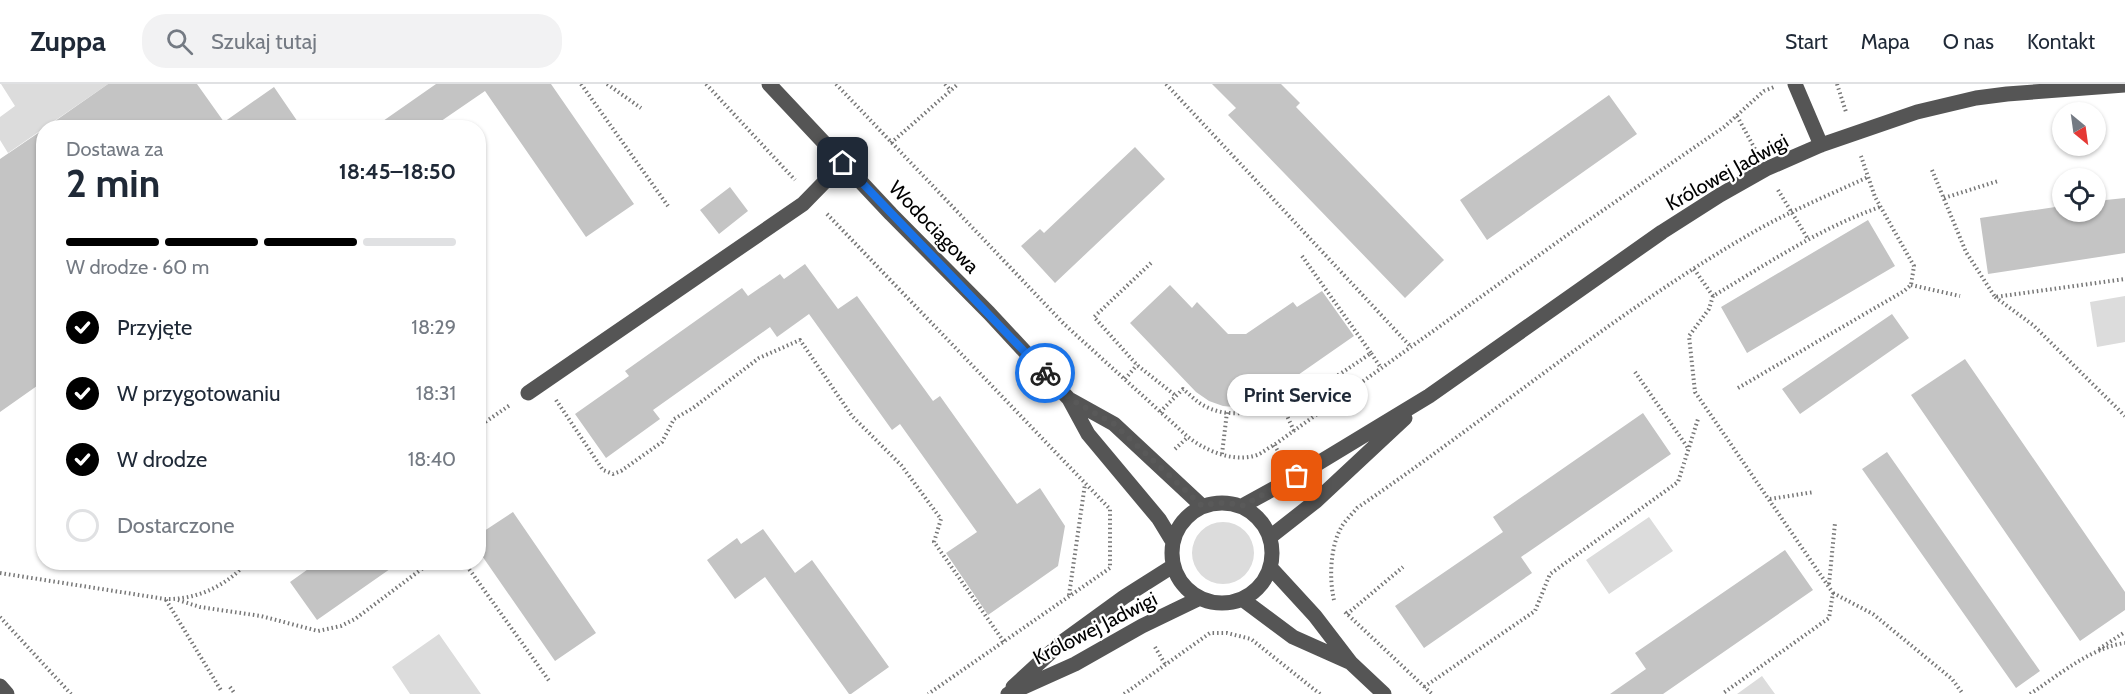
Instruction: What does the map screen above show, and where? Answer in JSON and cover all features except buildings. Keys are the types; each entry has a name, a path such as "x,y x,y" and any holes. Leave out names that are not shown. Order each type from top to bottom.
{"street":[{"name":"Wodociągowa","path":"769,84 1070,399 1114,424 1202,506"},
{"path":"1795,84 1821,145"},
{"name":"Królowej Jadwigi","path":"1242,506 1297,476 1429,396 1595,278 1701,207 1766,169 1821,145 1917,112 1976,98 2068,88 2125,85"},
{"path":"528,393 804,204 843,163"},
{"name":"Królowej Jadwigi","path":"1270,537 1316,501 1429,396"},
{"name":"Wodociągowa","path":"1070,399 1088,434 1160,519 1173,542"},
{"path":"1229,503 1242,506 1264,524 1270,537 1272,547 1270,567 1260,586 1242,599 1228,603 1200,598 1183,585 1173,566 1171,554 1179,527 1189,514 1202,506 1229,503"},
{"name":"Królowej Jadwigi","path":"1007,694 1062,642 1124,597 1173,566"},
{"path":"1270,567 1315,616 1351,663 1384,694"},
{"name":"Królowej Jadwigi","path":"1007,694 1075,664 1142,626 1200,598"},
{"path":"1242,599 1293,637 1351,663"},
{"path":"0,686 7,694"}],"path":[{"path":"581,84 668,206"},
{"path":"607,84 641,108"},
{"path":"706,84 810,197 1110,509 1110,568 928,694"},
{"path":"836,84 1064,324 1196,443 1238,458 1256,455 1294,431 1724,127 1764,91 1780,84"},
{"path":"945,84 951,91"},
{"path":"891,143 958,84"},
{"path":"1166,84 1411,347"},
{"path":"1932,170 1966,252 1995,297 2033,325 2125,416"},
{"path":"1432,694 1333,599 1331,571 1334,550 1341,527 1357,508 1490,414 1623,315 1694,269 1790,212 1868,177 1880,207 1914,266 1911,285 1738,388"},
{"path":"1944,198 1998,181"},
{"path":"1880,207 1848,218 1808,239 1713,296 1709,309 1689,336 1695,392 1833,593 1873,614 1952,679 1963,694"},
{"path":"1302,256 1382,368"},
{"path":"1151,263 1094,317 1137,365 1176,396"},
{"path":"1694,269 1713,296"},
{"path":"1995,297 2125,279"},
{"path":"1911,285 1960,296"},
{"path":"557,372 555,393 557,404 603,470 613,474 621,471 662,442 674,419 693,408 759,358 800,340 852,416 902,465 941,519 934,542 1004,642"},
{"path":"1160,412 1183,389 1202,405 1227,412 1253,411 1282,405 1336,377 1371,353"},
{"path":"1125,379 1137,365"},
{"path":"1635,372 1689,448"},
{"path":"486,422 528,393"},
{"path":"1282,405 1294,431"},
{"path":"1222,454 1227,412"},
{"path":"1424,687 1535,611 1550,574 1678,482 1698,418"},
{"path":"1069,596 1085,483"},
{"path":"1770,500 1814,492"},
{"path":"1828,585 1835,523"},
{"path":"1347,614 1404,567"},
{"path":"178,600 205,593 228,580 239,570"},
{"path":"0,573 178,600 200,607 261,616 318,631 341,626 355,619 420,570"},
{"path":"470,570 550,682"},
{"path":"1722,694 1829,618 1833,593"},
{"path":"165,599 222,692"},
{"path":"0,616 70,694"},
{"path":"2030,694 2125,632"},
{"path":"1124,694 1210,633 1227,633 1251,639 1320,694"},
{"path":"2091,654 2125,643"},
{"path":"230,687 235,694"}],"shaded area":[{"path":"1,84 108,84 56,120 36,120 36,134 8,153 0,140 0,117 15,106"},
{"path":"2125,296 2125,342 2097,347 2090,302"},
{"path":"1649,517 1673,551 1609,594 1586,560"},
{"path":"1217,522 1229,522 1245,531 1252,541 1254,553 1252,565 1245,575 1229,584 1217,584 1206,579 1197,570 1192,559 1192,547 1197,536 1206,527"},
{"path":"439,634 481,694 410,694 392,667"},
{"path":"1762,676 1775,694 1737,694"}],"way so far":[{"path":"1045,373 1070,399 1114,424 1202,506 1229,503 1242,506 1297,476"}],"place":[{"name":"Print Service","path":"1297,476"}],"route":[{"path":"843,163 1045,373"}]}
